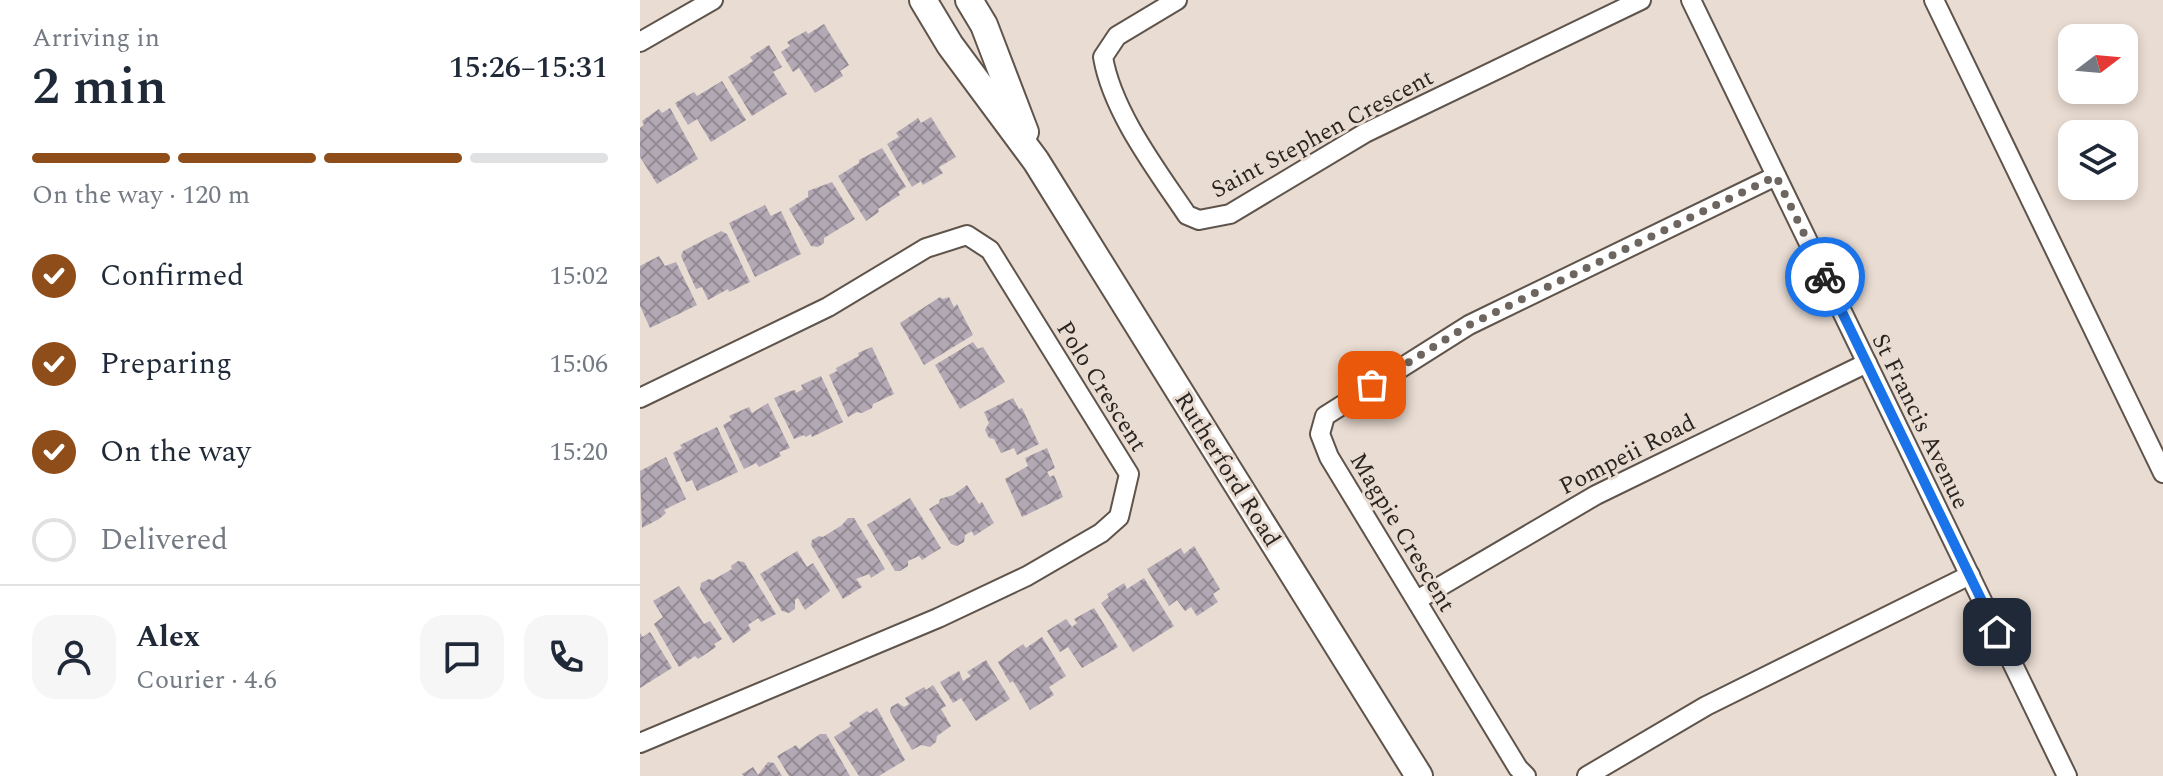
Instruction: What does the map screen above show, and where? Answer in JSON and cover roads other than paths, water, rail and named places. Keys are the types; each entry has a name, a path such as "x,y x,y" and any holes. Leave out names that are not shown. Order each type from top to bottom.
{"main road":[{"name":"Rutherford Road","path":"923,0 950,45 1036,161 1419,776"},
{"name":"Rutherford Road","path":"969,0 984,25 1036,161"}],"street":[{"path":"640,42 713,0"},
{"name":"Saint Stephen Crescent","path":"1177,0 1117,36 1103,57 1107,79 1140,143 1187,215 1199,220 1230,214 1365,133 1641,0"},
{"name":"St Francis Avenue","path":"1691,0 2067,776"},
{"path":"1934,0 2163,473"},
{"name":"Magpie Crescent","path":"1526,776 1518,768 1329,457 1320,434 1325,416 1469,325 1776,176"},
{"name":"Polo Crescent","path":"640,398 828,307 926,248 967,235 990,250 1129,474 1119,517 1101,533 1027,576 938,618 640,743"},
{"name":"Pompeii Road","path":"1417,600 1596,495 1867,363"},
{"path":"1587,776 1706,706 1970,575"}]}
